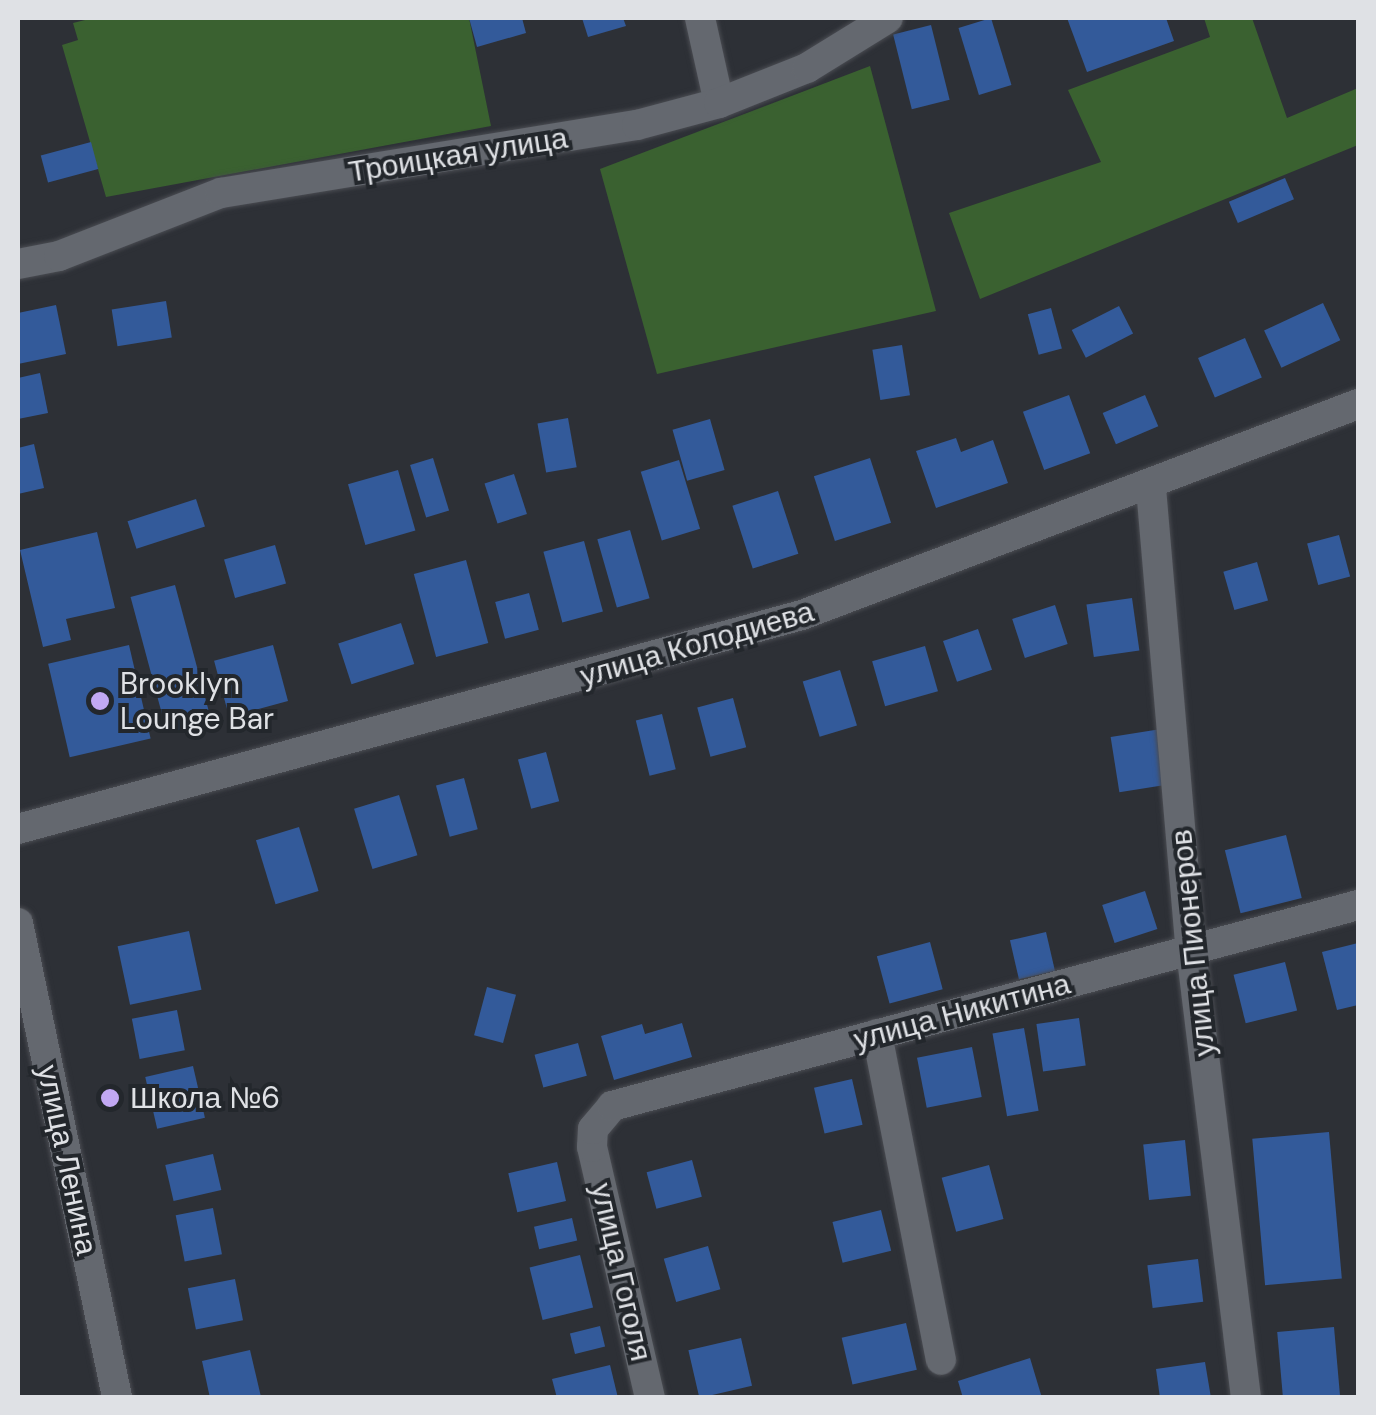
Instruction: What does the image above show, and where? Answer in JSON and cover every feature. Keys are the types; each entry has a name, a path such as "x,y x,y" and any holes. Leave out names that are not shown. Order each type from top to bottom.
{"street":[{"path":"700,18 719,103"},
{"name":"Троицкая улица","path":"18,264 59,256 220,193 637,126 719,103 806,68 888,18"},
{"name":"улица Колодиева","path":"18,830 695,648 1151,488 1358,404"},
{"name":"улица Пионеров","path":"1151,488 1191,950 1246,1398"},
{"name":"улица Никитина","path":"592,1147 593,1129 612,1106 1358,905"},
{"name":"улица Ленина","path":"18,922 117,1398"},
{"path":"876,1034 941,1360"},
{"name":"улица Гоголя","path":"592,1147 650,1398"}],"green space":[{"path":"93,18 469,18 491,126 106,197 62,45 78,40 73,23"},
{"path":"1204,18 1252,18 1287,118 1358,88 1358,145 980,299 949,213 1101,162 1068,90 1210,37"},
{"path":"870,66 936,311 657,374 600,169"}],"building":[{"path":"469,18 522,18 526,33 477,47"},
{"path":"582,18 623,18 626,26 588,37"},
{"path":"991,18 1011,85 979,95 958,28"},
{"path":"1067,18 1166,18 1174,41 1087,72"},
{"path":"931,25 950,100 912,109 893,34"},
{"path":"91,142 98,169 48,183 41,155"},
{"path":"1285,178 1294,199 1238,223 1229,202"},
{"path":"166,301 172,338 117,346 112,310"},
{"path":"1323,303 1340,340 1281,368 1264,330"},
{"path":"56,305 66,354 18,364 18,313"},
{"path":"1119,306 1133,334 1086,358 1072,330"},
{"path":"1051,308 1062,349 1039,355 1028,314"},
{"path":"1245,338 1262,378 1215,398 1198,358"},
{"path":"902,345 910,395 880,400 872,350"},
{"path":"40,373 48,413 18,419 18,378"},
{"path":"1069,395 1090,453 1044,470 1023,412"},
{"path":"1145,395 1158,426 1116,444 1103,413"},
{"path":"568,418 577,467 546,473 537,423"},
{"path":"710,419 725,470 687,481 673,430"},
{"path":"956,438 961,452 993,440 1008,483 936,508 916,451"},
{"path":"34,444 44,488 18,494 18,448"},
{"path":"433,458 449,511 426,518 410,465"},
{"path":"870,458 891,523 835,541 814,476"},
{"path":"679,460 700,529 662,541 641,472"},
{"path":"398,470 415,531 365,545 348,484"},
{"path":"514,474 527,514 497,524 485,484"},
{"path":"778,491 798,554 753,569 732,506"},
{"path":"196,499 205,527 136,549 128,521"},
{"path":"630,530 650,598 617,608 597,539"},
{"path":"97,532 115,608 66,619 71,640 43,647 20,550"},
{"path":"1339,535 1350,577 1318,585 1307,544"},
{"path":"584,541 603,612 562,622 543,552"},
{"path":"275,545 286,583 235,598 224,560"},
{"path":"466,560 488,643 436,657 414,574"},
{"path":"1257,562 1268,600 1234,610 1223,572"},
{"path":"175,585 211,721 167,733 131,597"},
{"path":"529,593 539,630 505,639 495,602"},
{"path":"1132,598 1139,650 1094,657 1086,604"},
{"path":"1055,605 1068,644 1025,658 1012,619"},
{"path":"401,623 414,664 352,684 338,643"},
{"path":"978,629 992,670 957,682 943,641"},
{"name":"Brooklyn Lounge Bar","path":"129,645 151,739 70,757 48,664"},
{"path":"273,645 288,701 229,717 214,661"},
{"path":"925,646 938,691 885,706 872,661"},
{"path":"840,670 857,725 820,737 803,681"},
{"path":"733,698 746,747 710,757 697,708"},
{"path":"662,714 676,769 650,776 636,721"},
{"path":"1161,729 1170,784 1119,792 1111,737"},
{"path":"546,752 559,801 531,809 518,760"},
{"path":"464,778 478,829 450,837 436,786"},
{"path":"399,795 417,855 372,869 354,809"},
{"path":"299,827 319,891 276,904 256,840"},
{"path":"1286,835 1302,898 1241,913 1225,850"},
{"path":"1145,891 1157,929 1115,943 1102,905"},
{"path":"189,931 201,990 130,1005 118,946"},
{"path":"1046,932 1055,971 1019,979 1010,940"},
{"path":"930,942 943,989 890,1004 877,956"},
{"path":"1358,943 1358,1005 1337,1010 1322,952"},
{"path":"1285,962 1297,1011 1246,1023 1234,975"},
{"path":"487,987 516,995 503,1043 474,1035"},
{"path":"177,1010 185,1050 140,1059 132,1019"},
{"path":"1079,1018 1086,1066 1043,1072 1036,1024"},
{"path":"682,1023 692,1057 614,1080 601,1036 642,1024 645,1034"},
{"path":"1024,1028 1039,1111 1007,1116 992,1034"},
{"path":"578,1043 587,1076 543,1087 535,1055"},
{"path":"972,1047 982,1097 927,1108 917,1058"},
{"path":"193,1066 205,1118 157,1129 145,1077"},
{"path":"852,1079 863,1125 825,1134 814,1088"},
{"path":"1329,1132 1342,1278 1265,1285 1252,1139"},
{"path":"1185,1140 1191,1196 1149,1200 1143,1144"},
{"path":"213,1154 221,1190 174,1201 165,1165"},
{"path":"692,1160 702,1197 656,1209 647,1172"},
{"path":"557,1162 566,1201 517,1212 508,1173"},
{"path":"989,1165 1003,1219 956,1232 942,1178"},
{"path":"213,1208 222,1254 185,1261 176,1215"},
{"path":"881,1210 891,1251 843,1263 832,1222"},
{"path":"572,1218 577,1240 539,1249 534,1227"},
{"path":"708,1246 720,1289 676,1302 664,1259"},
{"path":"580,1255 593,1307 543,1320 530,1268"},
{"path":"1198,1259 1203,1302 1153,1308 1147,1265"},
{"path":"235,1279 243,1320 196,1329 188,1288"},
{"path":"906,1323 917,1370 852,1385 842,1338"},
{"path":"600,1326 605,1346 575,1354 570,1333"},
{"path":"1334,1327 1340,1398 1283,1398 1277,1332"},
{"path":"741,1338 752,1386 699,1398 688,1350"},
{"path":"250,1350 261,1397 210,1398 202,1361"},
{"path":"1030,1358 1042,1398 963,1398 958,1381"},
{"path":"1205,1362 1211,1398 1160,1398 1156,1369"},
{"path":"610,1365 618,1398 557,1398 552,1379"}],"place":[{"name":"Brooklyn Lounge Bar","path":"100,701"},
{"name":"Школа №6","path":"110,1098"}]}
